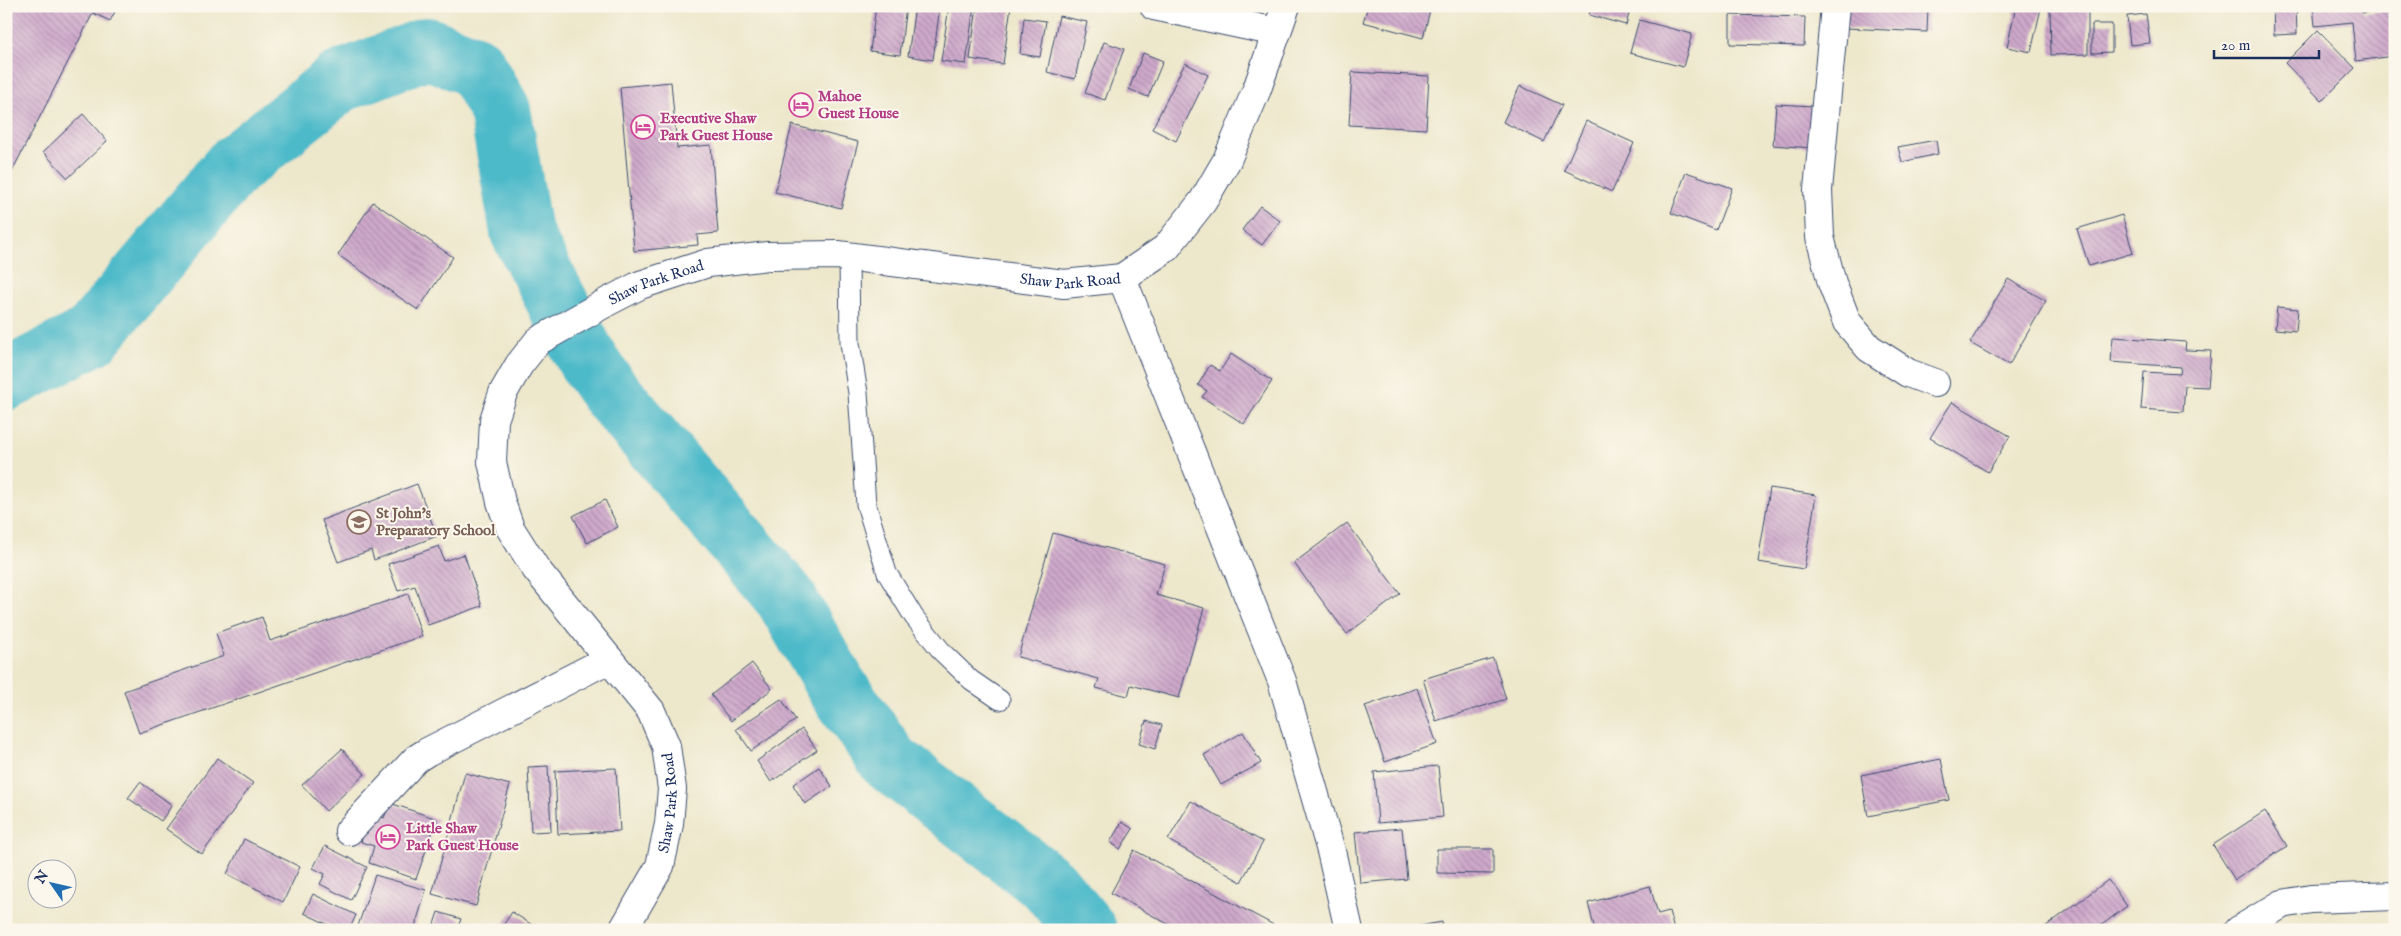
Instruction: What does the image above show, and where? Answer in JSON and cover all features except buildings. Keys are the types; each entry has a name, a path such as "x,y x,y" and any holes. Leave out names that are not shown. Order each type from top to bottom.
{"street":[{"path":"1154,6 1277,32"},
{"name":"Shaw Park Road","path":"624,930 660,866 670,824 672,788 666,746 651,711 536,569 510,528 501,502 492,462 494,420 503,393 518,365 538,341 609,300 640,285 708,263 768,256 849,256 1064,284 1122,278 1166,248 1203,201 1227,160 1257,89 1286,6"},
{"path":"1836,6 1818,190 1820,237 1832,283 1847,322 1869,348 1908,373 1934,383"},
{"path":"1122,278 1282,681 1331,851 1349,930"},
{"path":"349,831 416,759 609,659"},
{"path":"2239,930 2282,904 2311,899 2395,896"}],"lane":[{"path":"849,256 850,343 858,393 866,504 887,573 914,617 943,653 971,680 1000,700"}],"waterway":[{"path":"6,380 91,336 233,167 339,82 427,48 476,67 500,110 521,232 588,361 609,391 785,597 837,687 889,761 1049,885 1086,930"}],"place":[{"name":"Mahoe Guest House","path":"801,105"},
{"name":"Executive Shaw Park Guest House","path":"643,127"},
{"name":"St John's Preparatory School","path":"359,522"},
{"name":"Little Shaw Park Guest House","path":"388,837"}]}
